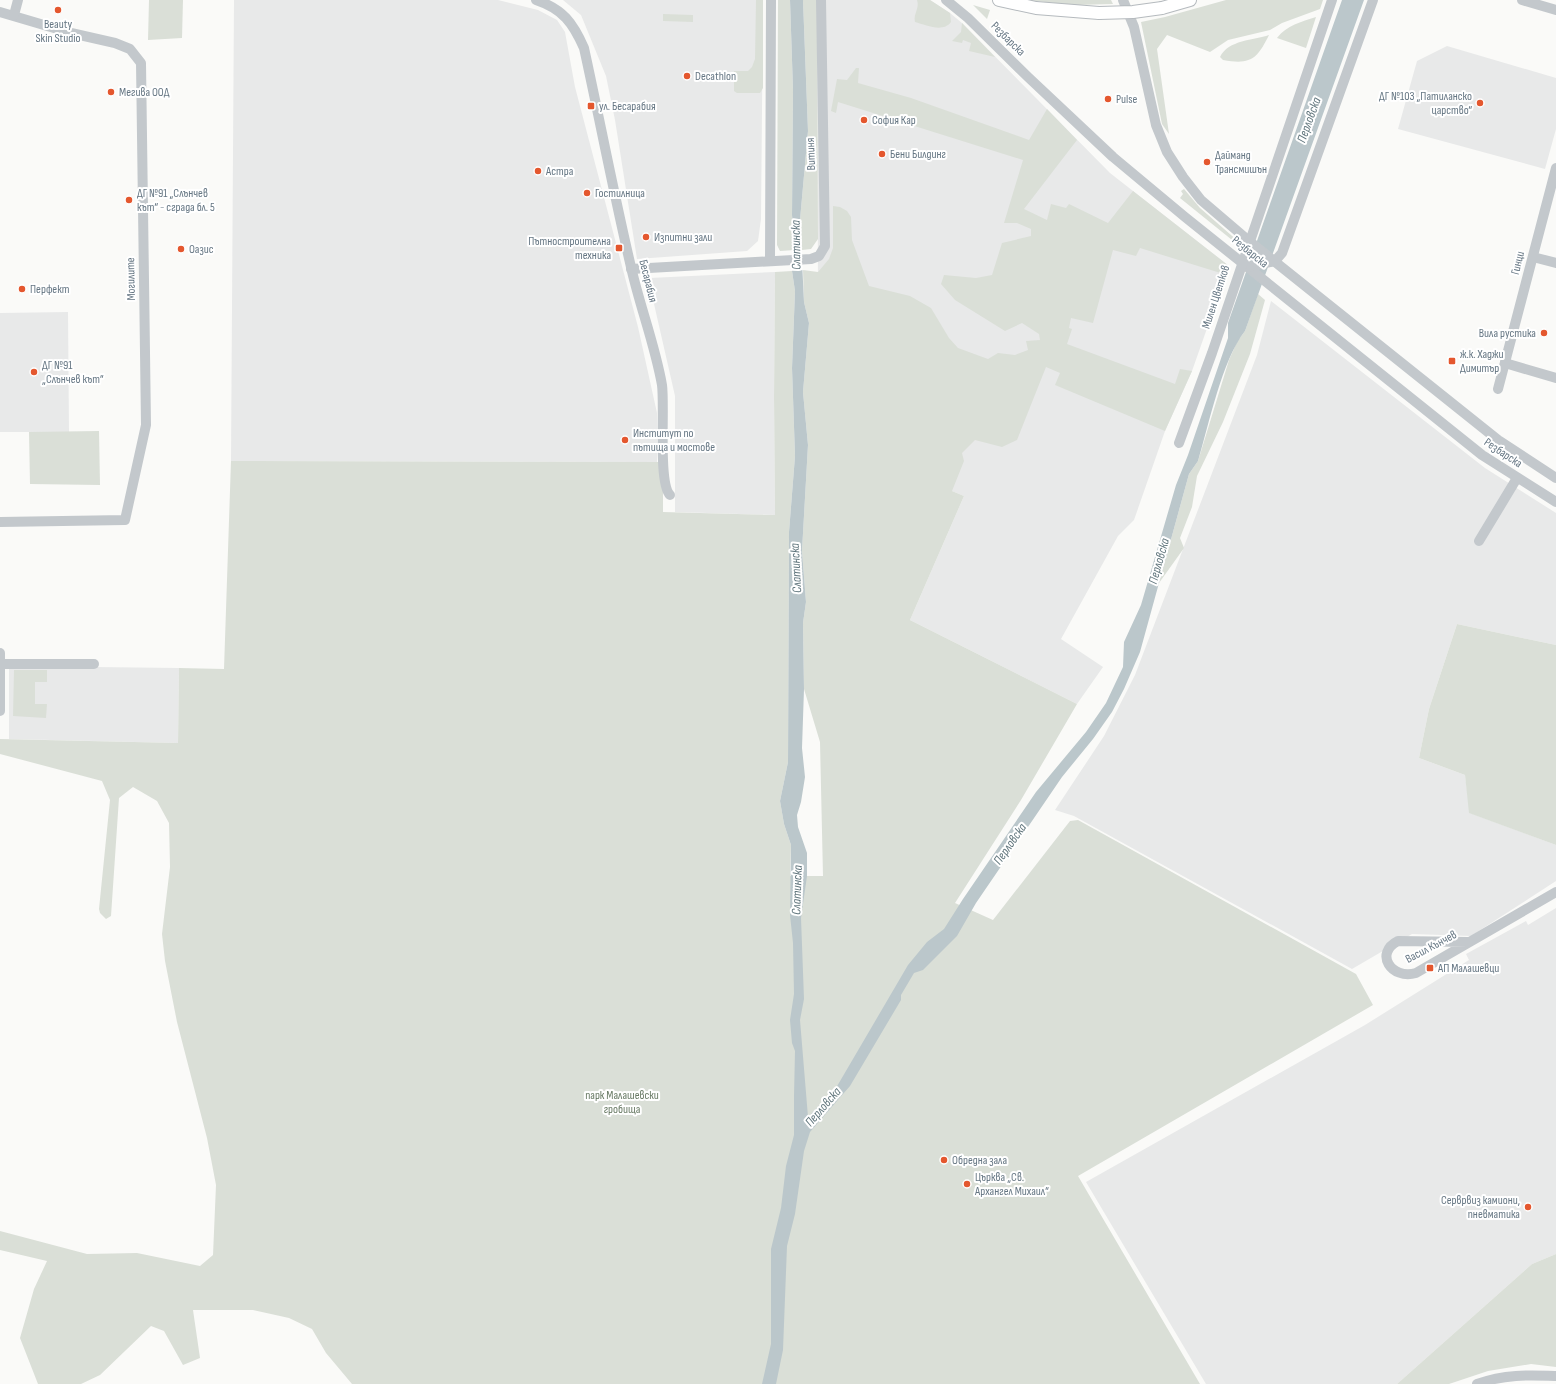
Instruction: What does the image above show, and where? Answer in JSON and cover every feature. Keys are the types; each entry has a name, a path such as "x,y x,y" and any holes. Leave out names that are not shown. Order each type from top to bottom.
{"main road":[{"path":"999,0 1036,8 1099,14 1133,12 1162,8 1190,0"}],"street":[{"path":"14,15 18,0"},
{"name":"Бесарабия","path":"536,0 550,6 568,18 577,32 584,48 631,269 662,383 664,403 663,462 666,491 670,495"},
{"path":"770,260 771,0"},
{"name":"Витиня","path":"631,269 770,260 811,259 819,256 825,246 821,0"},
{"name":"Резбарска","path":"946,0 968,18 1028,77 1114,157 1482,455 1556,502"},
{"name":"Резбарска","path":"1123,0 1134,26 1156,125 1167,152 1183,177 1201,200 1249,241 1498,440 1556,478"},
{"name":"Милен Цветков","path":"1179,443 1245,264 1249,241 1332,0"},
{"path":"1275,261 1282,254 1373,0"},
{"path":"1522,0 1556,10"},
{"name":"Могилите","path":"0,12 71,33 115,43 130,49 141,63 146,425 125,520 0,522"},
{"name":"Гинци","path":"1498,389 1555,180 1556,168"},
{"path":"1533,257 1556,263"},
{"name":"Милен Цветков","path":"1245,264 1275,261"},
{"path":"1505,363 1556,378"},
{"path":"1479,541 1516,478"},
{"path":"0,653 0,711"},
{"path":"0,664 94,664"},
{"name":"Васил Кънчев","path":"1468,942 1398,941 1389,949 1388,963 1390,968 1402,975 1416,973 1556,892"},
{"path":"1477,1384 1490,1379 1521,1374 1556,1376"}],"shaded area":[{"path":"234,0 498,0 538,10 557,20 565,32 575,87 638,327 657,413 657,462 231,461"},
{"path":"563,0 763,0 761,219 758,241 747,251 637,259 615,120 606,76 581,15"},
{"path":"817,0 930,0 962,23 1110,173 1229,266 1192,371 1165,431 1134,520 1118,536 1061,639 1103,667 1077,704 910,620 964,496 952,491 818,300"},
{"name":"ДГ №103 „Патиланско царство“","path":"1447,46 1556,78 1556,129 1545,169 1398,129 1417,61"},
{"path":"775,272 775,515 675,512 675,396 649,282 650,278"},
{"path":"1271,301 1485,468 1556,513 1556,645 1457,624 1429,709 1419,758 1465,775 1470,813 1556,845 1556,881 1471,936 1412,934 1352,969 1074,816 1055,810 1104,736 1135,675 1257,355"},
{"name":"ДГ №91 „Слънчев кът“","path":"68,312 69,432 0,432 0,313"},
{"path":"9,666 179,668 178,743 9,739"},
{"path":"1556,908 1556,1254 1532,1264 1397,1384 1206,1384 1086,1182 1365,1025 1469,960 1466,954 1526,921 1528,925"}],"green space":[{"path":"149,0 183,0 182,38 148,40"},
{"path":"756,0 763,0 763,88 760,93 737,93 734,91 734,71 748,71 752,67 755,59"},
{"path":"778,0 790,0 793,90 792,215 795,248 795,250 780,251 777,245"},
{"path":"803,0 817,0 818,239 811,249 802,250 800,220 808,131"},
{"path":"917,0 930,0 950,13 951,22 944,27 939,28 915,22 918,6"},
{"path":"1026,0 1111,0 1113,4 1075,5"},
{"path":"1226,0 1323,0 1320,9 1282,23 1270,30 1228,40 1210,52 1167,35 1157,49 1169,134 1162,124 1141,22"},
{"path":"973,5 990,10 987,19"},
{"path":"663,14 693,15 693,22 663,21"},
{"path":"1316,17 1306,48 1277,38 1290,27"},
{"path":"962,23 995,57 969,51 971,43 963,40 962,43 952,41 961,32"},
{"path":"1269,35 1257,55 1247,61 1240,62 1223,60 1220,57 1224,51 1235,44"},
{"name":"парк Малашевски гробища","path":"856,68 859,68 858,83 911,98 1029,140 1047,109 1077,140 1024,209 1047,220 1051,204 1066,208 1069,204 1108,223 1133,191 1229,266 1227,275 1140,248 1136,256 1113,250 1093,323 1071,318 1069,328 1072,329 1067,344 1175,384 1180,369 1192,371 1165,431 1055,385 1060,373 1046,367 1017,440 1002,447 975,440 962,453 964,461 952,491 964,496 910,620 1077,704 1021,800 955,903 993,920 1070,821 1078,820 1356,974 1373,1005 1078,1176 1200,1384 352,1384 326,1353 312,1329 289,1318 253,1310 193,1310 200,1358 183,1365 164,1331 151,1326 100,1375 81,1384 38,1384 20,1338 34,1289 47,1261 0,1250 0,1231 87,1254 137,1253 200,1266 213,1255 216,1185 207,1138 177,1022 165,961 162,934 170,867 169,823 157,801 133,787 119,798 111,916 106,919 100,913 99,909 110,800 102,781 0,754 0,739 178,743 179,668 224,669 231,461 663,462 663,512 775,515 775,272 792,271 795,291 792,368 795,456 789,532 788,762 780,801 784,824 791,845 790,876 823,876 820,742 804,689 803,623 806,602 802,551 808,445 803,392 809,323 804,302 803,270 818,272 829,259 833,248 833,206 840,207 847,211 851,217 852,240 869,286 910,296 931,308 949,338 958,348 988,359 998,353 1015,355 1028,350 1026,341 1040,340 1039,334 1022,323 1005,331 955,300 941,284 944,275 976,278 992,275 1002,243 1031,236 1031,229 1017,223 1004,223 1023,160 838,102 836,113 831,111 837,79 847,80"},
{"path":"1184,189 1200,208 1239,242 1237,244 1180,198 1183,194 1181,191"},
{"path":"1258,294 1265,300 1250,354 1223,422 1197,476 1192,507 1180,538 1184,548 1159,583 1189,474 1198,461 1229,360 1237,342 1245,331"},
{"path":"99,431 100,485 30,484 29,432"},
{"path":"1457,624 1556,645 1556,845 1469,813 1465,775 1419,758 1429,709"},
{"path":"14,670 47,670 47,682 35,682 35,704 47,704 46,718 13,716"},
{"path":"1556,1254 1556,1367 1531,1364 1488,1371 1449,1384 1397,1384 1532,1264"}],"water":[{"path":"790,0 803,0 808,131 800,220 804,302 809,323 803,392 808,445 802,551 806,602 803,623 804,689 802,748 805,777 801,802 797,815 798,827 807,853 807,876 801,918 804,999 800,1020 808,1117 836,1088 908,965 927,942 944,929 1036,792 1086,732 1106,703 1123,667 1124,642 1141,605 1176,485 1188,455 1228,338 1228,323 1342,0 1364,0 1245,331 1237,343 1223,375 1198,461 1189,474 1140,652 1124,689 1112,712 1093,739 1062,777 976,903 957,936 923,970 914,973 901,995 901,1000 850,1086 810,1132 804,1151 795,1214 787,1246 783,1350 776,1384 762,1384 771,1344 771,1249 781,1208 786,1166 794,1135 795,1051 792,1043 790,1020 794,994 793,943 790,915 791,845 784,824 780,801 788,762 789,532 795,456 792,368 795,291 792,271 795,248 792,215 793,90"}],"pier":[{"path":"793,250 804,250 805,270 790,271"}],"place":[{"name":"Beauty Skin Studio","path":"58,10"},
{"name":"Decathlon","path":"687,76"},
{"name":"Мегива ООД","path":"111,92"},
{"name":"Pulse","path":"1108,99"},
{"name":"ДГ №103 „Патиланско царство“","path":"1480,103"},
{"name":"ул. Бесарабия","path":"591,106"},
{"name":"София Кар","path":"864,120"},
{"name":"Бени Билдинг","path":"882,154"},
{"name":"Дайманд Трансмишън","path":"1207,162"},
{"name":"Астра","path":"538,171"},
{"name":"Гостилница","path":"587,193"},
{"name":"ДГ №91 „Слънчев кът“ - сграда бл. 5","path":"129,200"},
{"name":"Изпитни зали","path":"646,237"},
{"name":"Пътностроителна техника","path":"619,248"},
{"name":"Оазис","path":"181,249"},
{"name":"Перфект","path":"22,289"},
{"name":"Вила рустика","path":"1544,333"},
{"name":"ж.к. Хаджи Димитър","path":"1452,361"},
{"name":"ДГ №91 „Слънчев кът“","path":"34,372"},
{"name":"Институт по пътища и мостове","path":"625,440"},
{"name":"АП Малашевци","path":"1430,968"},
{"name":"Обредна зала","path":"944,1160"},
{"name":"Църква „Св. Архангел Михаил“","path":"967,1184"},
{"name":"Серврвиз камиони, пневматика","path":"1528,1207"}],"water label":[{"name":"Перловска","path":"1309,120"},
{"name":"Слатинска","path":"796,245"},
{"name":"Перловска","path":"1159,561"},
{"name":"Слатинска","path":"796,568"},
{"name":"Перловска","path":"1010,844"},
{"name":"Слатинска","path":"797,890"},
{"name":"Перловска","path":"823,1107"}]}
